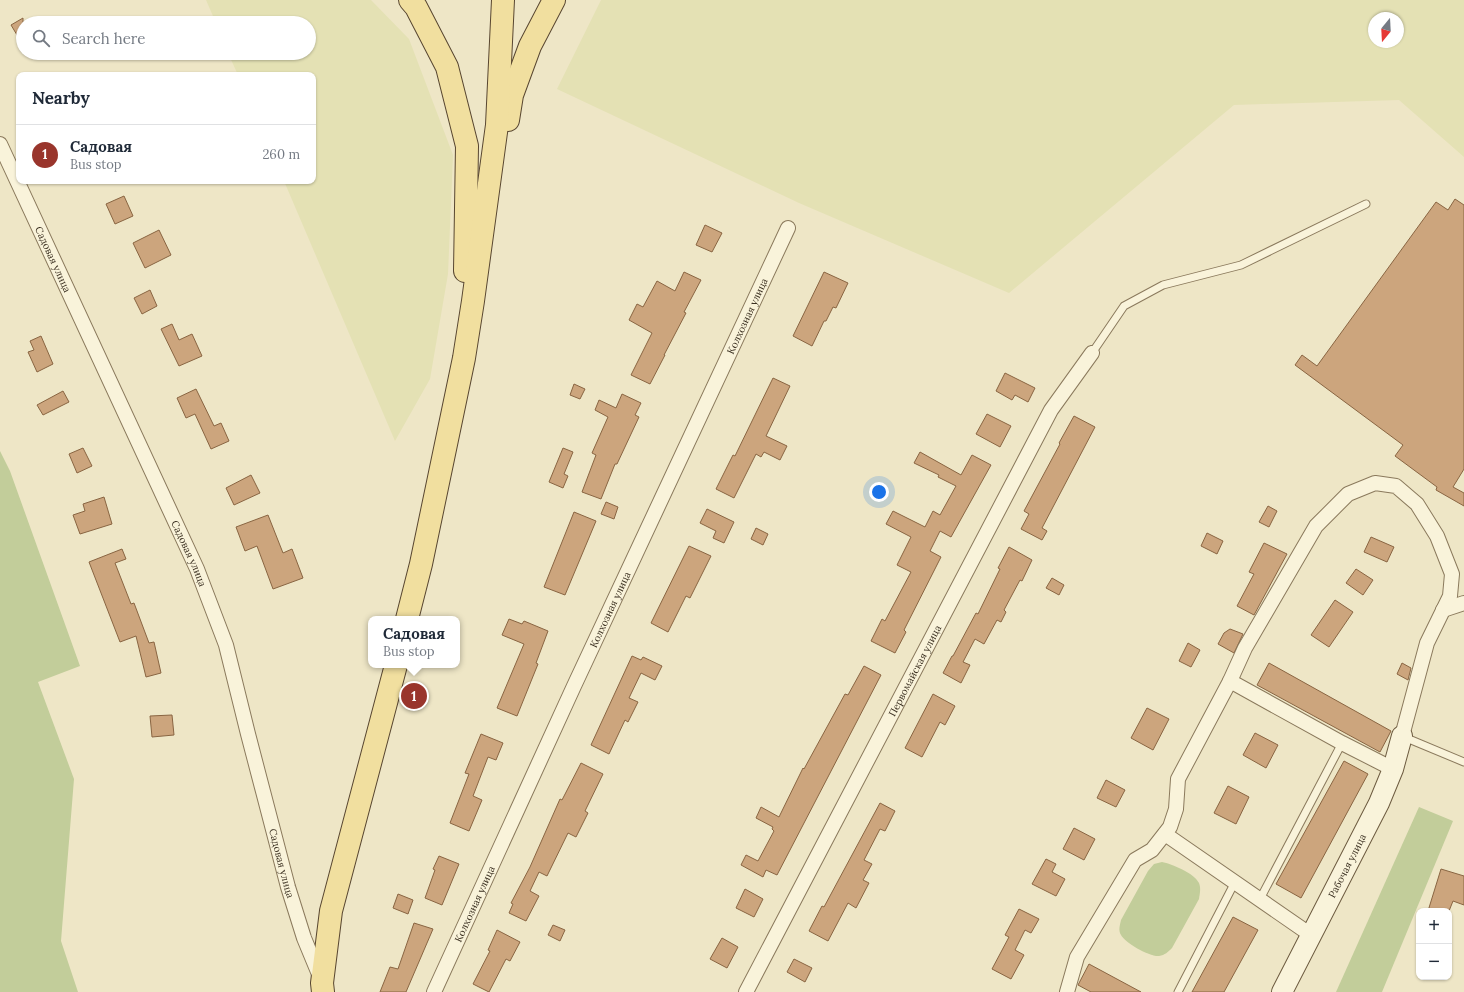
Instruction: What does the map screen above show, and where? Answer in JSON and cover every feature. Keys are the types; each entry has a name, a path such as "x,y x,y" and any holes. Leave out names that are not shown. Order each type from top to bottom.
{"main road":[{"path":"410,0 416,7 448,67 467,146 464,358"},
{"path":"408,616 421,564 464,358 473,301 497,125 503,0"},
{"path":"473,301 488,235 512,95 530,46 554,0"},
{"path":"323,987 331,911 395,668"}],"street":[{"name":"Садовая улица","path":"0,144 16,178"},
{"name":"Садовая улица","path":"19,184 91,337 197,569 226,645 288,887 304,938 323,987"},
{"name":"Колхозная улица","path":"434,992 788,228"},
{"name":"Первомайская улица","path":"746,992 1052,410 1092,353"},
{"path":"1067,992 1077,957 1135,860 1152,850 1170,827 1176,808 1178,779 1230,681 1245,648 1316,526 1348,494 1375,482 1396,486 1417,504 1437,536 1452,574 1450,596 1427,643 1402,736"},
{"path":"1443,610 1464,603"},
{"path":"1230,681 1342,744 1393,769"},
{"name":"Рабочая улица","path":"1282,992 1379,802 1393,769 1402,736"},
{"path":"1165,834 1311,935"}],"lane":[{"path":"1092,353 1124,306 1163,285 1241,265 1366,204"},
{"path":"1402,736 1464,762"},
{"path":"1260,899 1342,744"},
{"path":"1178,992 1235,882"}],"shaded area":[{"path":"206,0 371,0 409,39 453,155 448,274 430,379 395,441 285,184 316,184 316,72 237,72 231,60 316,60 316,16 213,16"},
{"path":"601,0 1464,0 1464,157 1399,100 1234,105 1009,293 799,203 557,89"}],"green space":[{"path":"0,451 10,471 80,666 38,682 74,779 61,941 78,992 0,992"},
{"path":"1419,807 1453,821 1382,992 1336,992"},
{"path":"1162,862 1188,872 1199,883 1200,891 1199,899 1172,948 1165,954 1155,956 1144,952 1127,942 1123,938 1119,929 1121,920 1148,871 1154,864"}],"building":[{"path":"16,22 16,33 11,25"},
{"path":"124,196 133,216 115,224 106,204"},
{"path":"1455,199 1464,205 1464,469 1453,487 1464,493 1464,506 1436,490 1437,487 1395,456 1403,445 1295,365 1302,355 1317,366 1436,202 1448,210"},
{"path":"705,225 722,233 712,252 696,245"},
{"path":"159,230 171,255 145,268 133,243"},
{"path":"684,272 701,280 650,384 631,375 652,333 629,320 637,304 643,307 657,281 675,291"},
{"path":"824,272 848,283 836,308 833,307 826,321 824,321 812,346 793,336"},
{"path":"150,290 157,306 142,314 134,298"},
{"path":"172,324 179,340 192,334 202,356 179,366 161,329"},
{"path":"41,336 53,364 37,372 28,352 34,350 30,341"},
{"path":"1005,373 1035,388 1028,402 1015,395 1012,400 996,391"},
{"path":"773,378 790,386 766,436 787,446 780,460 764,452 761,457 756,454 734,498 716,489 733,455 735,456"},
{"path":"574,384 585,389 580,399 570,395"},
{"path":"196,389 214,426 221,423 229,441 211,449 195,414 186,418 177,398"},
{"path":"63,391 69,402 43,415 37,405"},
{"path":"622,394 641,403 635,415 639,417 617,464 615,464 601,499 582,492 596,455 592,453 608,417 595,410 599,400 616,408"},
{"path":"987,414 1011,426 1000,447 976,434"},
{"path":"1074,416 1095,427 1042,528 1047,531 1042,540 1021,529 1029,514 1024,511"},
{"path":"83,448 92,466 77,473 69,454"},
{"path":"563,448 573,452 564,474 568,476 563,488 549,482"},
{"path":"920,452 961,475 972,455 991,465 951,537 940,531 930,551 941,557 904,630 906,632 895,653 871,641 882,619 885,621 911,572 897,565 911,537 886,524 893,511 925,527 933,511 940,515 956,486 938,477 939,475 914,463"},
{"path":"251,475 260,493 234,505 226,488"},
{"path":"104,497 112,524 80,534 73,515 85,511 83,504"},
{"path":"606,502 618,507 614,519 601,514"},
{"path":"1268,506 1277,511 1269,527 1259,522"},
{"path":"707,509 734,522 724,543 713,538 716,531 700,523"},
{"path":"574,512 596,521 565,595 544,587"},
{"path":"268,515 283,553 292,549 303,578 273,589 257,546 245,551 236,527"},
{"path":"756,528 768,534 763,545 751,539"},
{"path":"1207,533 1223,541 1217,554 1201,546"},
{"path":"1371,537 1394,547 1387,562 1364,552"},
{"path":"1264,543 1287,554 1254,615 1237,606 1254,574 1249,572"},
{"path":"689,546 711,556 690,598 686,596 668,632 651,623"},
{"path":"1009,547 1032,560 1022,581 1020,580 1004,610 1006,612 1001,622 997,620 984,644 975,639 963,662 970,665 961,683 943,673 976,613 978,614"},
{"path":"122,549 126,559 115,563 131,604 134,603 149,643 154,642 161,673 146,677 136,636 120,642 89,562"},
{"path":"1356,569 1373,580 1363,595 1346,583"},
{"path":"1052,578 1064,585 1059,595 1046,588"},
{"path":"1335,600 1353,612 1329,647 1311,635"},
{"path":"509,619 522,624 524,621 548,631 536,663 538,664 517,716 497,708 524,644 502,635"},
{"path":"1230,629 1243,634 1234,653 1218,644 1224,633"},
{"path":"1188,643 1200,650 1191,667 1179,661"},
{"path":"632,656 641,660 643,657 662,666 655,680 641,673 629,698 638,702 628,722 625,720 609,754 591,745"},
{"path":"1269,663 1391,731 1380,752 1257,685"},
{"path":"1402,663 1411,668 1408,680 1397,674"},
{"path":"864,666 881,675 777,875 766,870 763,877 741,865 746,855 758,861 774,831 772,829 773,827 756,818 761,807 779,817 803,768 804,769 845,694 848,695"},
{"path":"933,694 955,706 945,725 940,722 922,757 905,748"},
{"path":"1147,708 1169,719 1153,750 1131,738"},
{"path":"172,715 174,735 152,737 150,716"},
{"path":"1255,733 1278,745 1266,768 1243,755"},
{"path":"481,734 503,743 496,760 488,757 473,796 482,800 469,831 450,823 469,774 465,773"},
{"path":"1344,761 1368,774 1301,898 1276,884"},
{"path":"581,763 603,774 585,811 588,813 576,837 568,833 547,876 539,872 530,891 539,896 526,921 509,913 513,904 511,903 530,867 560,799 562,800"},
{"path":"1106,780 1125,790 1116,807 1097,798"},
{"path":"1228,786 1249,797 1236,824 1214,813"},
{"path":"880,803 895,811 885,831 880,829 864,860 872,864 863,880 869,883 856,908 848,903 828,941 809,931 822,906 824,907"},
{"path":"1074,828 1095,839 1084,860 1063,849"},
{"path":"439,856 459,864 442,905 425,898 435,870 433,869"},
{"path":"1046,859 1056,864 1052,872 1065,879 1056,896 1032,884"},
{"path":"1441,869 1464,876 1464,905 1453,901 1450,908 1429,908"},
{"path":"745,889 763,899 754,917 736,908"},
{"path":"398,894 413,900 408,914 393,908"},
{"path":"1019,909 1039,919 1031,933 1025,930 1015,950 1024,955 1011,979 992,969 1009,937 1005,935"},
{"path":"1233,917 1258,930 1224,992 1192,992"},
{"path":"414,923 433,929 406,992 380,992 390,967 398,969"},
{"path":"553,925 565,930 560,941 548,935"},
{"path":"497,930 520,942 510,961 506,959 489,992 473,984 490,951 488,950"},
{"path":"722,938 738,947 727,968 710,959"},
{"path":"794,959 812,968 805,982 787,972"},
{"path":"1089,964 1141,992 1091,992 1078,985"}],"place":[{"name":"Садовая","path":"414,696"}]}
